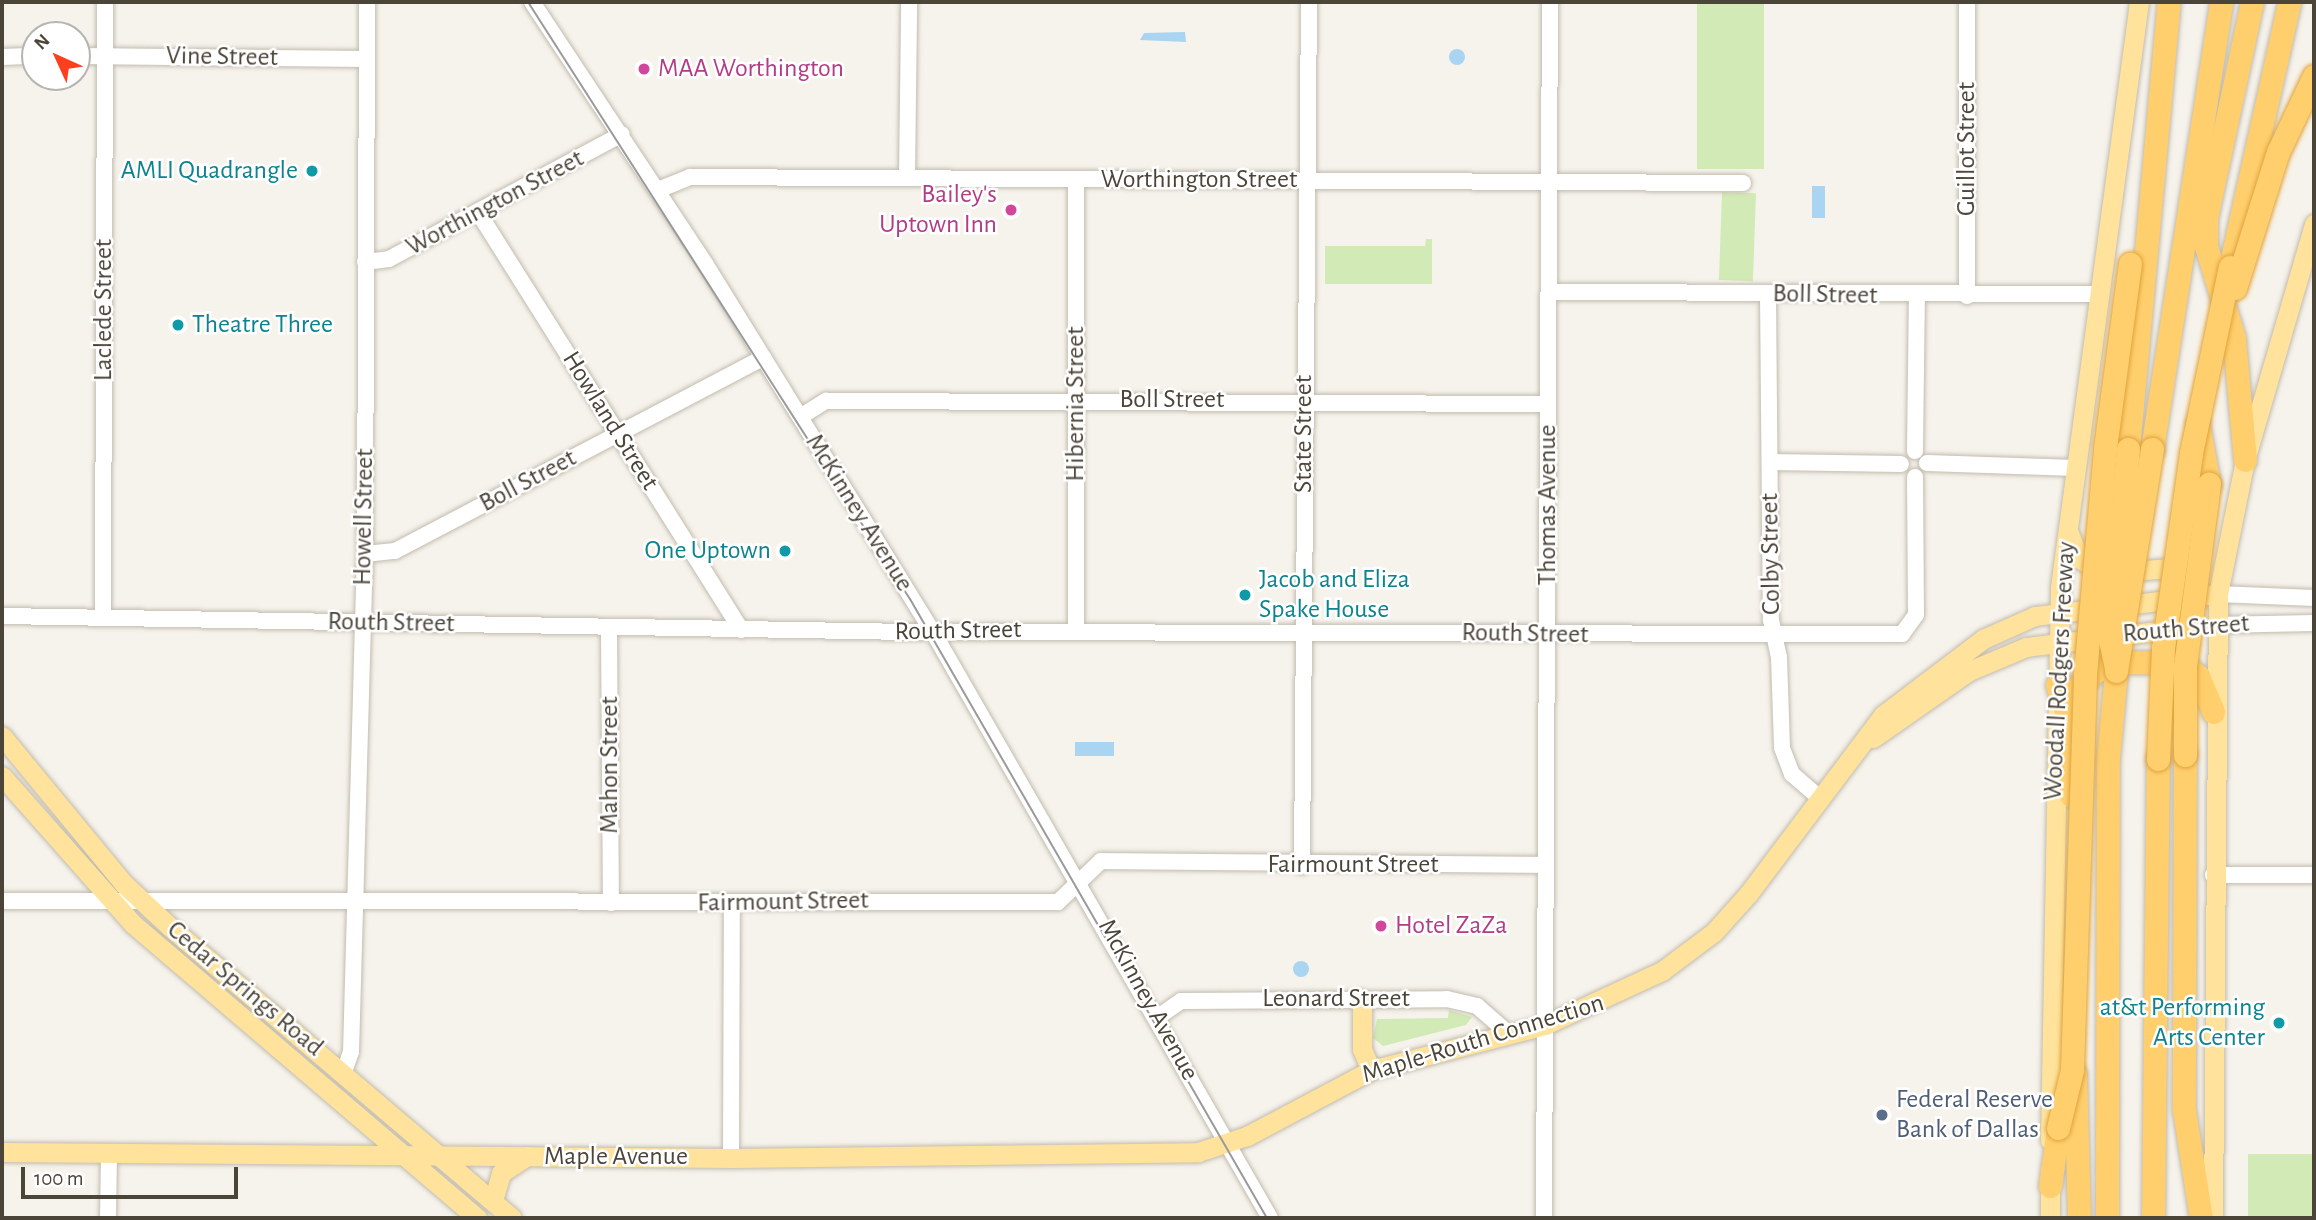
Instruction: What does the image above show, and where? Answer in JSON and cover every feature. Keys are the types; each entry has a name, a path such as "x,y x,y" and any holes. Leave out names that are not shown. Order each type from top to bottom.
{"highway":[{"path":"2116,671 2110,639 2169,2"},
{"path":"2116,671 2221,2"},
{"path":"2245,460 2234,338 2206,246 2206,218 2252,2"},
{"path":"2153,1218 2158,759 2163,648 2191,453 2289,2"},
{"path":"2191,453 2271,170 2314,75"},
{"path":"2050,1186 2058,1128 2071,1070 2079,754 2105,448 2130,264 2151,191"},
{"path":"2198,424 2208,484 2185,666 2184,1110 2201,1218"},
{"path":"2080,1218 2070,722 2081,679 2123,662 2181,663 2198,676 2213,712"},
{"name":"Woodall Rodgers Freeway","path":"2107,1218 2108,758 2116,671"},
{"path":"2057,685 2070,722"}],"main road":[{"name":"Woodall Rodgers Freeway","path":"2050,1218 2059,614 2067,530 2139,2"},
{"path":"2213,1218 2213,712 2218,594 2245,460 2314,224"},
{"path":"2067,530 2080,559 2102,573 2180,569 2211,548 2233,509"},
{"name":"Routh Street","path":"2059,614 2218,594"},
{"name":"Maple-Routh Connection","path":"1229,1143 1371,1070 1545,1025 1619,996 1695,947 1749,893 1883,715 1949,660 2009,626 2059,614"},
{"name":"Routh Street","path":"2058,642 2215,625"},
{"name":"Maple-Routh Connection","path":"1855,751 1969,671 2026,647 2058,642"},
{"name":"Cedar Springs Road","path":"2,736 144,902 512,1218"},
{"name":"Cedar Springs Road","path":"2,776 110,901 477,1218"},
{"path":"1362,999 1362,1049 1371,1070"},
{"name":"Maple Avenue","path":"2,1152 400,1153 732,1158 1155,1156 1229,1143"},
{"path":"493,1201 501,1173 527,1156"}],"street":[{"name":"Laclede Street","path":"103,618 105,2"},
{"name":"Howell Street","path":"344,1072 351,1052 353,902 365,554 367,2"},
{"name":"McKinney Avenue","path":"532,2 658,190 933,632 1080,881 1270,1218"},
{"path":"907,178 909,2"},
{"name":"State Street","path":"1302,866 1309,2"},
{"name":"Thomas Avenue","path":"1544,1218 1550,2"},
{"name":"Guillot Street","path":"1967,2 1967,296"},
{"path":"2,57 21,56"},
{"name":"Vine Street","path":"91,56 366,59"},
{"name":"Worthington Street","path":"365,262 389,259 622,134"},
{"name":"Worthington Street","path":"658,190 686,177 1743,183"},
{"name":"Hibernia Street","path":"1076,179 1076,630"},
{"name":"Howland Street","path":"478,212 741,630"},
{"name":"Boll Street","path":"1549,292 1917,296 2101,294"},
{"name":"Colby Street","path":"1768,294 1775,637 1785,763 1819,798"},
{"path":"1917,296 1915,451 1927,463 2076,468"},
{"name":"Boll Street","path":"365,554 395,551 762,358"},
{"name":"Boll Street","path":"800,417 826,401 1548,404"},
{"path":"1901,464 1915,451"},
{"path":"1770,462 1901,464 1915,477 1927,463"},
{"name":"Routh Street","path":"2,616 933,632 1303,630 1775,637 1902,634 1913,627 1915,477"},
{"name":"Routh Street","path":"2218,594 2314,598"},
{"name":"Routh Street","path":"2215,625 2314,623"},
{"name":"Mahon Street","path":"609,627 611,903"},
{"name":"Fairmount Street","path":"2,901 1058,902 1101,861 1302,866 1546,865"},
{"path":"2213,875 2314,875"},
{"path":"732,903 732,1158"},
{"name":"Leonard Street","path":"1157,1017 1181,1001 1462,1000 1508,1033"},
{"path":"108,1218 109,1152"}],"green space":[{"path":"1697,2 1764,2 1764,169 1697,169"},
{"path":"1722,192 1756,193 1753,281 1719,280"},
{"path":"1426,239 1432,239 1432,284 1325,284 1325,246 1425,246"},
{"path":"1449,1010 1472,1017 1466,1025 1383,1046 1373,1038 1377,1019 1448,1018"},
{"path":"2248,1154 2314,1154 2314,1218 2248,1218"}],"water":[{"path":"1185,32 1186,42 1140,40 1144,33"},
{"path":"1454,49 1460,49 1465,57 1463,63 1454,65 1449,60 1449,54"},
{"path":"1812,186 1825,186 1825,218 1812,218"},
{"path":"1075,742 1114,742 1114,756 1075,756"},
{"path":"1298,961 1304,961 1309,969 1307,975 1298,977 1293,972 1293,966"}],"tram line":[{"path":"528,2 910,599 1267,1218"}],"place":[{"name":"MAA Worthington","path":"644,69"},
{"name":"AMLI Quadrangle","path":"312,171"},
{"name":"Bailey's Uptown Inn","path":"1011,210"},
{"name":"Theatre Three","path":"178,325"},
{"name":"One Uptown","path":"785,551"},
{"name":"Jacob and Eliza Spake House","path":"1245,595"},
{"name":"Hotel ZaZa","path":"1381,926"},
{"name":"at&t Performing Arts Center","path":"2279,1023"},
{"name":"Federal Reserve Bank of Dallas","path":"1882,1115"}]}
